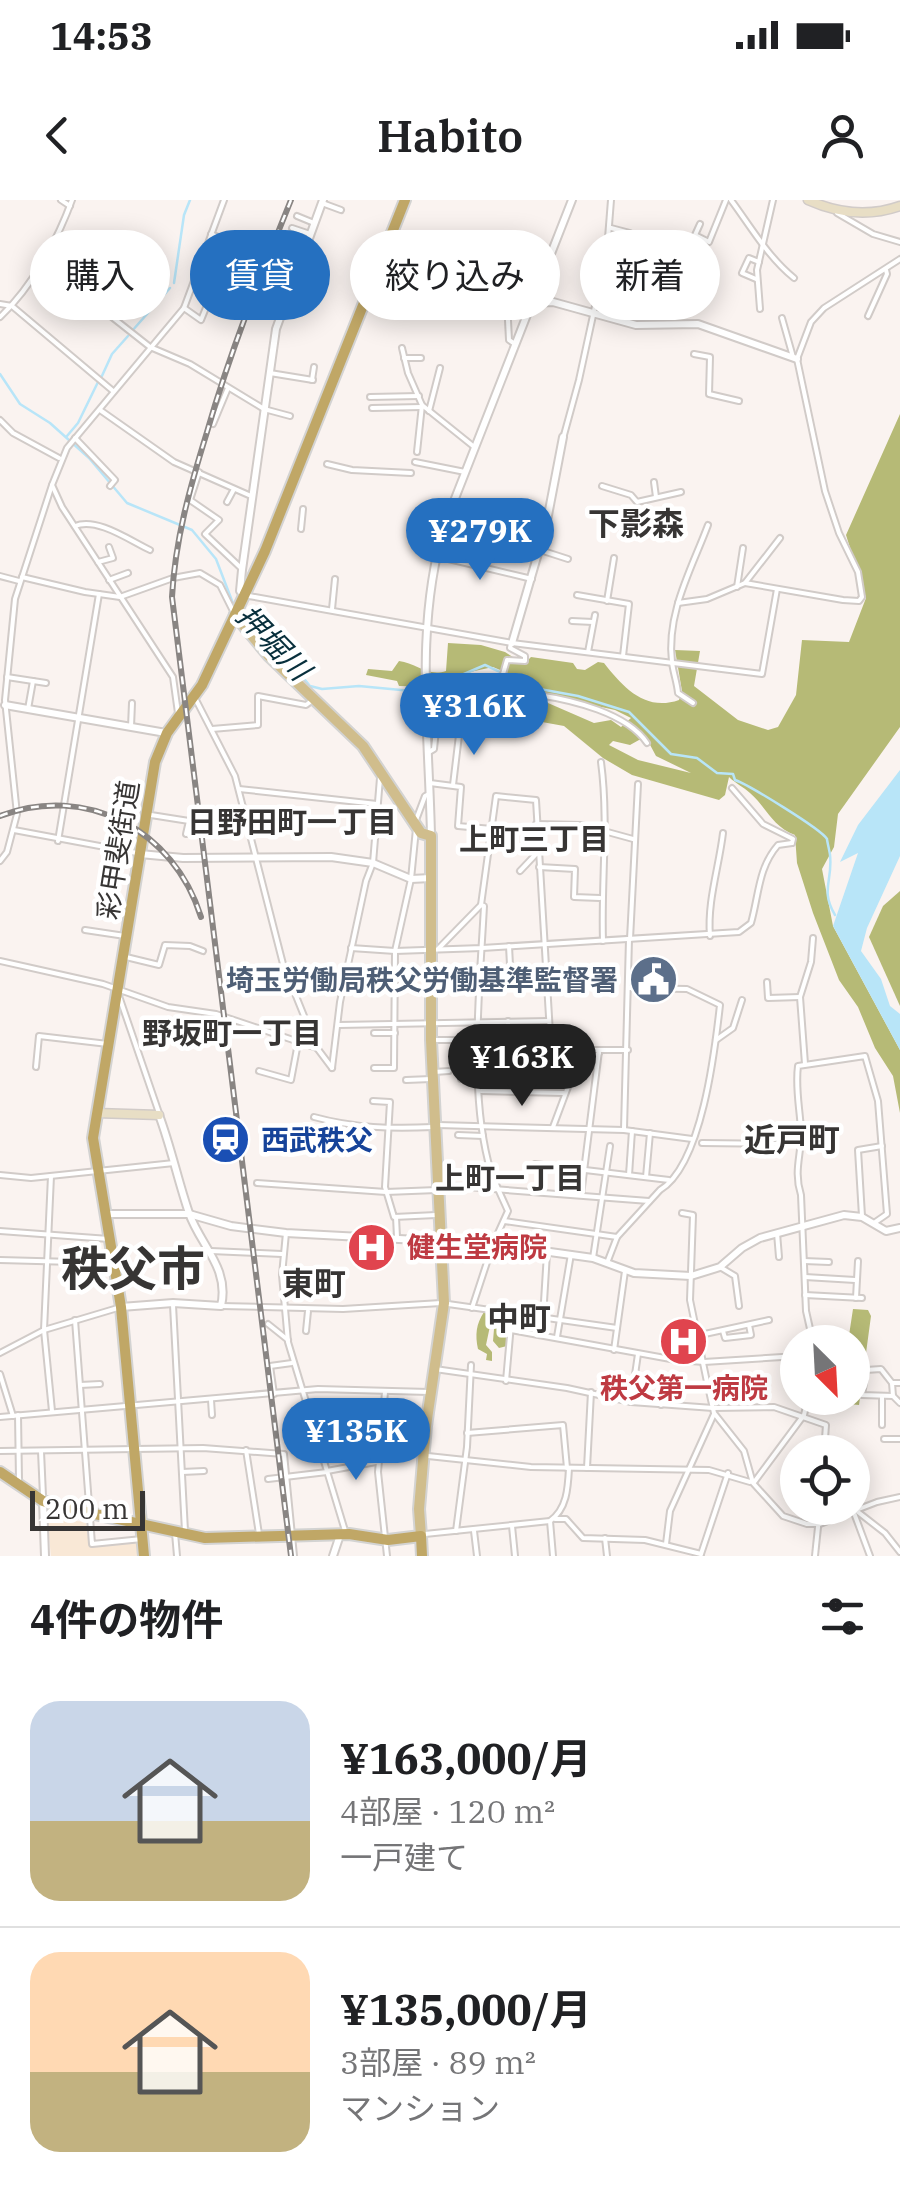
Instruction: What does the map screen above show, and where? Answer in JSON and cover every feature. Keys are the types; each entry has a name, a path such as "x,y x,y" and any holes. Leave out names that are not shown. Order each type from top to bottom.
{"highway":[{"name":"彩甲斐街道","path":"394,230 406,200"},
{"name":"彩甲斐街道","path":"144,1556 122,1307 93,1138 139,854 157,753 194,698 240,605 302,466 359,320"},
{"path":"0,1472 43,1501 180,1534 343,1534 384,1540 421,1535 422,1556"}],"main road":[{"path":"808,200 833,210 861,213 900,206"},
{"path":"240,605 269,656 363,746 421,833 431,836 431,1040 444,1303 423,1451 421,1535"},
{"path":"96,1113 160,1116"}],"street":[{"path":"57,230 71,203 61,200"},
{"path":"212,230 223,202 214,200"},
{"path":"560,231 572,200"},
{"path":"611,200 610,228 618,230"},
{"path":"700,224 694,235 709,242 728,200 774,260 794,278"},
{"path":"760,309 756,279 773,200"},
{"path":"311,230 322,202 341,210"},
{"path":"833,210 873,234 900,242"},
{"path":"297,216 314,223"},
{"path":"292,228 298,230"},
{"path":"756,279 742,274 749,258 759,262"},
{"path":"795,358 812,322 824,308 900,259"},
{"path":"868,316 888,274 886,269"},
{"path":"0,316 12,306 30,279"},
{"path":"0,861 14,830 17,802 3,708 15,599 60,458 184,308 190,292"},
{"path":"0,304 12,306 114,391"},
{"path":"184,308 190,312"},
{"path":"678,603 704,600 745,584 859,601 862,597 858,572 838,533 825,492 795,358 782,318"},
{"path":"116,320 150,347 190,364 264,409 290,416"},
{"path":"240,605 279,320"},
{"path":"508,320 509,340 515,344"},
{"path":"431,836 426,626 435,556 525,320"},
{"path":"499,688 507,660 525,661 526,656 510,648 540,550 592,320"},
{"path":"614,320 636,325 698,324 795,358"},
{"path":"402,348 422,406 417,452"},
{"path":"694,354 710,358 708,394 738,401"},
{"path":"404,358 421,358"},
{"path":"270,373 312,380 314,367"},
{"path":"430,411 440,368"},
{"path":"213,424 228,388"},
{"path":"370,397 419,396"},
{"path":"372,408 422,406 475,448"},
{"path":"99,409 174,462 252,496"},
{"path":"0,420 13,433 60,458"},
{"path":"75,438 112,485"},
{"path":"415,462 466,472"},
{"path":"326,464 352,470 411,473"},
{"path":"199,472 190,500 219,520 205,534 242,570"},
{"path":"654,482 656,498"},
{"path":"52,485 174,677 179,718"},
{"path":"602,486 631,495 637,502 681,492"},
{"path":"227,502 234,489"},
{"path":"301,529 303,509"},
{"path":"75,526 81,522 97,525 150,550"},
{"path":"694,702 679,696 672,662 678,603 708,525"},
{"path":"745,584 780,538"},
{"path":"98,562 113,558 109,547"},
{"path":"737,587 743,548"},
{"path":"540,550 568,560"},
{"path":"435,556 532,578"},
{"path":"607,601 614,558"},
{"path":"109,580 128,573"},
{"path":"0,576 120,597 173,578 200,574 220,585 240,605 332,610 512,642 762,674 777,589"},
{"path":"332,610 335,579"},
{"path":"58,841 99,594"},
{"path":"577,596 630,604 623,656"},
{"path":"588,652 594,615"},
{"path":"572,621 593,622"},
{"path":"7,678 46,683"},
{"path":"28,709 33,681"},
{"path":"428,752 434,749 437,720 507,730 508,701 499,688"},
{"path":"499,688 601,712 639,734 646,744"},
{"path":"212,729 258,726 258,696 306,704 314,699"},
{"path":"194,698 239,788 283,964 317,1048 332,1068 340,1002 372,863 382,770"},
{"path":"130,727 132,704"},
{"path":"3,708 168,734"},
{"path":"454,785 460,726"},
{"path":"600,762 606,830 604,941"},
{"path":"430,783 462,787 458,826 492,829"},
{"path":"624,1130 638,784"},
{"path":"239,788 377,804"},
{"path":"351,948 434,950 738,932 751,923 756,892 768,859 778,845 794,841 763,824 732,788"},
{"path":"374,1068 394,1068 395,951 410,879 416,824 424,796 430,793"},
{"path":"434,950 481,905 496,796 536,800 551,1050 628,1050"},
{"path":"146,814 189,821 186,834"},
{"path":"536,824 582,825 633,839"},
{"path":"14,830 139,854 183,858 332,857 372,863 410,879 431,878"},
{"path":"710,936 708,918 719,870 722,833"},
{"path":"520,871 538,852"},
{"path":"539,867 575,869 574,897 602,898"},
{"path":"472,1308 508,1212 487,1158 482,1126 478,1043 484,906 481,905"},
{"path":"84,930 126,936"},
{"path":"805,1064 800,997 814,938"},
{"path":"123,956 159,965 164,945 190,946 202,951"},
{"path":"480,982 511,984 509,946"},
{"path":"0,961 117,989 168,1007 223,1016 317,1048"},
{"path":"766,982 768,998 800,997"},
{"path":"608,1263 617,1237 671,1180 692,1139 712,1081 711,1059 716,1040 718,1001 687,989 628,988"},
{"path":"117,989 176,1163 189,1214 195,1230 212,1251 224,1294 221,1306"},
{"path":"716,1040 733,1028 742,1000"},
{"path":"508,1021 508,1033 550,1032"},
{"path":"339,1025 549,1021"},
{"path":"374,1034 395,1033"},
{"path":"36,1068 39,1036 108,1044"},
{"path":"431,1040 506,1048"},
{"path":"258,1070 291,1080 298,1043"},
{"path":"553,1127 564,1092 576,1072 599,1052"},
{"path":"580,1196 599,1052"},
{"path":"464,1056 479,1056"},
{"path":"809,1325 797,1182 802,1134 798,1066 865,1056 878,1101 887,1214 874,1223"},
{"path":"479,1064 515,1065"},
{"path":"406,1080 450,1072"},
{"path":"462,1079 480,1078"},
{"path":"481,1091 564,1092"},
{"path":"373,1101 390,1102 386,1192 396,1217 397,1239"},
{"path":"314,1117 344,1125 389,1128 553,1127 624,1130 692,1139"},
{"path":"629,1175 632,1131"},
{"path":"646,1177 650,1134"},
{"path":"458,1136 484,1136"},
{"path":"702,1143 799,1144"},
{"path":"593,1258 610,1146"},
{"path":"862,1217 858,1150 882,1146"},
{"path":"0,1174 51,1176 98,1168 176,1163"},
{"path":"534,1164 671,1180"},
{"path":"51,1176 44,1330 52,1413"},
{"path":"257,1184 386,1192 438,1188 499,1190 649,1200"},
{"path":"682,1213 693,1214 690,1300 714,1411 744,1451 753,1483 780,1514"},
{"path":"105,1214 189,1214 232,1227 286,1233 493,1244 593,1258 625,1271 691,1276 720,1268 747,1244 844,1215 862,1217 891,1232 900,1228"},
{"path":"396,1217 440,1215"},
{"path":"504,1221 617,1237"},
{"path":"0,1231 109,1238"},
{"path":"286,1233 283,1254 288,1340 343,1534 333,1556"},
{"path":"777,1233 779,1257"},
{"path":"212,1251 283,1254"},
{"path":"543,1318 547,1251"},
{"path":"556,1337 572,1254"},
{"path":"0,1260 114,1263"},
{"path":"804,1261 829,1262"},
{"path":"806,1294 859,1298 855,1280 858,1261"},
{"path":"720,1268 735,1276 739,1306"},
{"path":"614,1350 625,1271"},
{"path":"805,1278 855,1280"},
{"path":"0,1352 75,1320 122,1307 172,1304 308,1309 444,1303 617,1328"},
{"path":"172,1304 182,1472 177,1556"},
{"path":"306,1332 308,1309"},
{"path":"506,1381 512,1313"},
{"path":"75,1320 92,1544 142,1539"},
{"path":"698,1335 769,1320"},
{"path":"268,1324 288,1340"},
{"path":"723,1331 725,1338 751,1335 749,1324"},
{"path":"510,1330 704,1362 780,1357"},
{"path":"631,1402 638,1354"},
{"path":"274,1394 270,1366 294,1362"},
{"path":"456,1530 468,1433 470,1365"},
{"path":"434,1368 592,1392 631,1402 714,1411 770,1406 826,1426 825,1435"},
{"path":"893,1396 862,1395 866,1370 881,1370 892,1383 893,1396 900,1403"},
{"path":"0,1374 15,1416 19,1485"},
{"path":"892,1383 900,1383"},
{"path":"80,1385 100,1384"},
{"path":"661,1384 661,1405"},
{"path":"385,1390 379,1461 387,1556"},
{"path":"0,1417 302,1391 430,1392"},
{"path":"587,1468 592,1392"},
{"path":"882,1396 882,1425"},
{"path":"211,1400 212,1415"},
{"path":"666,1544 670,1511 714,1411"},
{"path":"753,1483 804,1416"},
{"path":"468,1433 563,1425 568,1492 552,1520 554,1556"},
{"path":"319,1446 338,1433 464,1462 690,1470 728,1473 753,1483"},
{"path":"884,1439 900,1439"},
{"path":"0,1450 181,1449 284,1454 294,1556"},
{"path":"41,1450 45,1556"},
{"path":"246,1450 259,1537"},
{"path":"268,1479 379,1461"},
{"path":"182,1472 204,1471"},
{"path":"421,1535 566,1519 583,1538 666,1544 701,1555 728,1473"},
{"path":"870,1506 900,1497"},
{"path":"815,1556 820,1525"},
{"path":"860,1525 870,1556"},
{"path":"870,1525 899,1550"},
{"path":"512,1526 515,1556"},
{"path":"474,1531 476,1556"},
{"path":"605,1538 607,1556"}],"shaded area":[{"path":"47,1518 86,1522 89,1545 135,1543 140,1556 51,1556"}],"green space":[{"path":"900,414 900,727 838,814 834,847 822,869 833,926 900,1050 900,1113 893,1076 875,1048 858,1007 839,980 813,913 797,863 795,835 775,822 748,791 729,777 725,795 719,800 632,775 603,758 564,726 542,722 538,713 513,703 505,683 527,687 529,682 493,667 470,672 477,690 473,701 456,692 436,698 433,687 399,686 397,681 366,675 368,669 392,671 399,661 433,672 446,671 448,643 481,645 505,652 524,664 531,657 573,663 577,669 585,670 598,662 604,663 636,695 667,703 679,700 682,691 675,650 700,651 694,686 738,720 768,730 778,727 796,695 802,640 849,642 866,598 846,535","holes":["551,696 615,710 631,718 621,727 611,720 594,723 548,703","613,741 630,745 648,741 656,756 691,773 638,760 609,745"]},
{"path":"900,891 900,1006 869,937 883,906"},
{"path":"853,1309 868,1310 870,1325 851,1325"},
{"path":"484,1312 510,1314 507,1346 499,1348 493,1341 494,1329 490,1326 486,1345 492,1352 492,1361 486,1360 487,1354 477,1344 476,1334"}],"water":[{"path":"900,770 900,856 867,928 861,951 881,979 890,1006 900,1014 900,1050 833,926 858,853 840,862 858,825"}],"waterway":[{"path":"174,283 184,215 190,200"},
{"path":"132,331 142,320"},
{"path":"101,378 112,354 128,336"},
{"name":"押堀川","path":"0,374 20,404 50,423 89,458 127,503 192,530 216,559 234,606"},
{"path":"67,436 78,423 98,382"},
{"name":"押堀川","path":"240,612 268,635 310,686 422,692"},
{"name":"押堀川","path":"429,689 485,665 534,688 578,696 629,712 671,754 697,758 717,773 733,774 735,780 822,834 830,854 828,892 835,915"}],"railway":[{"path":"291,200 216,402 189,493 172,597 291,1556"},
{"path":"0,816 32,807 64,806 94,811 123,822 148,838 170,860 188,886 201,917"}],"place":[{"name":"埼玉労働局秩父労働基準監督署","path":"653,980"},
{"name":"西武秩父","path":"226,1140"},
{"name":"健生堂病院","path":"372,1247"},
{"name":"秩父第一病院","path":"684,1341"}],"district":[{"name":"下影森","path":"636,524"},
{"name":"日野田町一丁目","path":"292,823"},
{"name":"上町三丁目","path":"534,840"},
{"name":"野坂町一丁目","path":"232,1034"},
{"name":"近戸町","path":"792,1140"},
{"name":"上町一丁目","path":"510,1179"},
{"name":"秩父市","path":"133,1269"},
{"name":"東町","path":"314,1284"},
{"name":"中町","path":"519,1319"}]}
